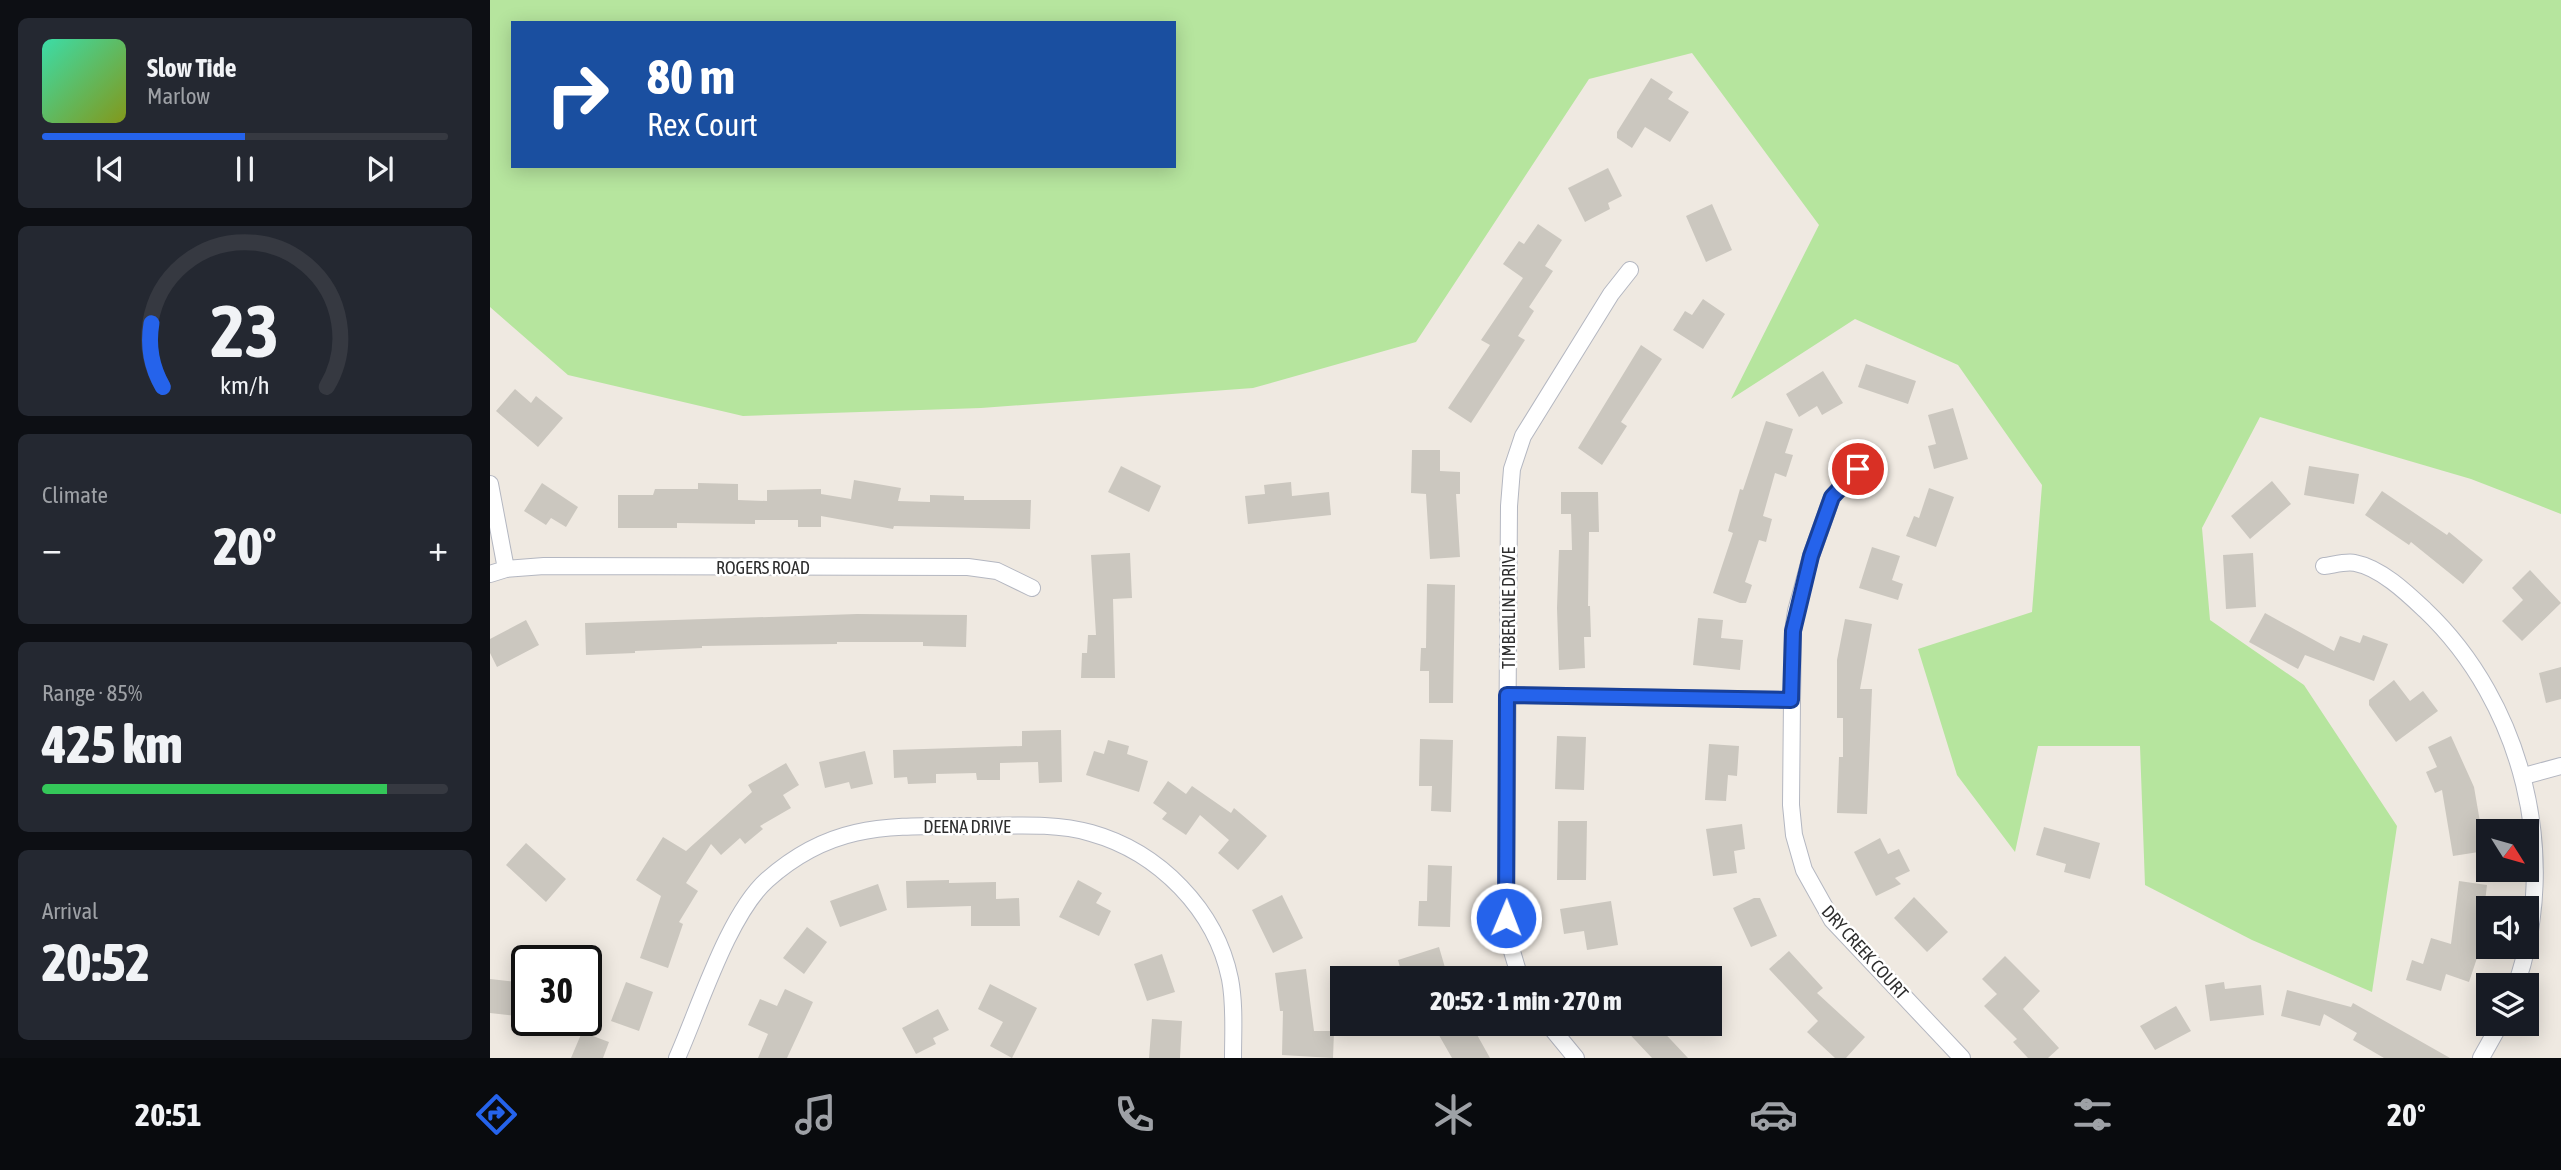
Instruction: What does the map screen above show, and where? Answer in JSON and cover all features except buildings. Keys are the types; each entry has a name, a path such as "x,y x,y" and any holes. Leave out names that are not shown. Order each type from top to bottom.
{"street":[{"name":"TIMBERLINE DRIVE","path":"1516,966 1508,938 1506,918 1509,506 1512,469 1523,436 1611,294 1630,270"},
{"name":"DRY CREEK COURT","path":"1858,469 1832,497 1811,556 1793,631 1791,805 1794,835 1804,870 1832,920 1962,1058"},
{"path":"490,484 506,569"},
{"path":"2324,566 2354,562 2374,571 2405,592 2443,628 2474,667 2501,713 2524,776 2535,829 2537,859 2534,914 2529,946 2520,973"},
{"name":"ROGERS ROAD","path":"490,574 506,569 544,566 968,567 997,571 1032,588"},
{"path":"1507,695 1791,700"},
{"path":"2524,776 2561,766"},
{"name":"DEENA DRIVE","path":"677,1058 727,939 745,908 765,882 814,847 849,833 911,826 1042,827 1090,832 1122,845 1157,866 1187,892 1208,923 1224,955 1233,1003 1233,1058"},
{"path":"1558,1036 1576,1058"},
{"path":"2481,1058 2493,1036"}],"green space":[{"path":"490,0 2561,0 2561,514 2471,479 2260,417 2202,528 2210,620 2304,685 2397,826 2372,992 2252,940 2145,885 2140,746 2038,746 2015,852 1957,775 1918,649 2032,612 2042,485 1958,365 1855,319 1731,399 1819,225 1692,53 1589,79 1416,342 1253,388 981,408 743,416 568,375 490,307"}],"route":[{"path":"1506,918 1507,695 1791,700 1793,631 1811,556 1832,497 1858,469"}]}
